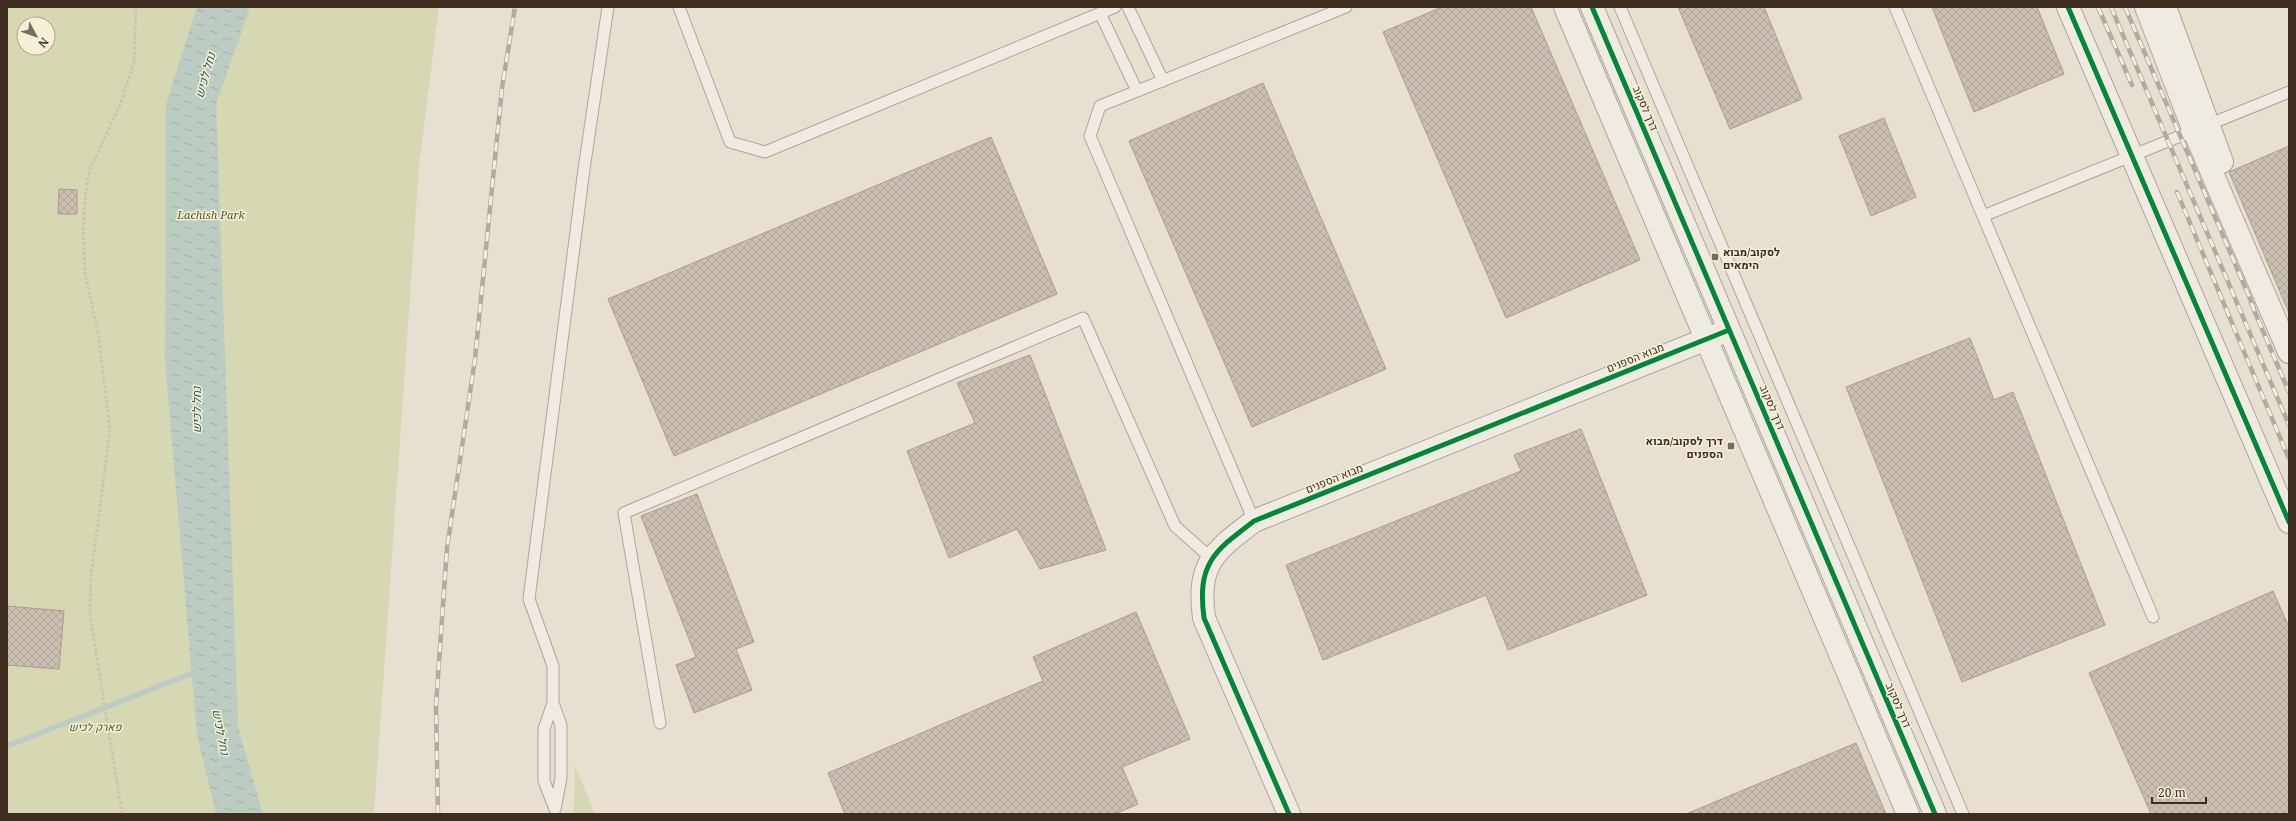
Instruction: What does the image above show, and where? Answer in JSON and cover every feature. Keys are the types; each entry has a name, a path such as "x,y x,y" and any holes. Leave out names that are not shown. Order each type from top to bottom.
{"street":[{"path":"1565,7 1908,814"},
{"name":"דרך לסקוב","path":"1592,7 1935,814"},
{"path":"2068,7 2289,522"},
{"path":"2146,7 2202,128 2289,352"},
{"path":"2165,7 2202,128 2223,165 2289,322"},
{"name":"מבוא הספנים","path":"1289,814 1204,618 1202,597 1203,577 1212,559 1224,543 1254,521 1729,330"}],"lane":[{"path":"555,812 544,781 544,729 553,703 553,666 529,599 584,169 608,7"},
{"path":"679,7 730,142 765,152 1115,7"},
{"path":"1128,7 1163,81"},
{"path":"1254,521 1090,136 1100,106 1346,7"},
{"path":"1620,7 1963,814"},
{"path":"1895,7 2152,617"},
{"path":"1100,13 1137,92"},
{"path":"1983,216 2289,92"},
{"path":"660,723 624,513 1083,318 1175,526 1212,559"},
{"path":"553,703 561,725 561,778 555,812"}],"path":[{"path":"122,814 90,615 91,576 110,430 98,333 84,273 83,228 86,190 90,169 120,105 134,63 136,7"}],"green space":[{"name":"Lachish Park","path":"7,7 439,7 419,167 374,814 7,814"},
{"path":"575,766 595,814 574,814"}],"water":[{"name":"נחל לכיש","path":"197,7 250,7 216,104 238,727 263,814 216,814 197,735 165,361 166,104"}],"building":[{"path":"1442,7 1531,7 1640,260 1506,318 1383,32"},
{"path":"1678,7 1764,7 1802,99 1730,129"},
{"path":"1932,7 2037,7 2064,74 1974,112"},
{"path":"1263,83 1386,369 1252,427 1129,141"},
{"path":"1884,118 1916,197 1871,216 1839,136"},
{"path":"991,137 1057,294 674,456 608,299"},
{"path":"2289,146 2289,313 2229,172"},
{"path":"59,189 77,190 77,214 58,214"},
{"path":"1970,338 1994,400 2013,392 2105,625 1962,682 1846,387"},
{"path":"1030,355 1106,550 1040,569 1017,529 949,558 907,451 975,423 957,383"},
{"path":"1581,429 1647,595 1508,650 1486,595 1323,660 1286,565 1521,471 1514,455"},
{"path":"697,494 754,642 736,649 752,690 694,713 676,665 696,657 641,516"},
{"path":"2273,591 2289,627 2289,814 2151,814 2089,673"},
{"path":"7,606 64,611 59,669 7,665"},
{"path":"1136,612 1190,739 1122,767 1138,804 1115,814 845,814 828,773 1043,681 1033,657"},
{"path":"1856,743 1886,814 1686,814"}],"waterway":[{"path":"7,746 198,671"}],"railway":[{"path":"438,814 436,705 447,548 475,359 502,88 515,7"},
{"path":"2098,7 2132,85"},
{"path":"2111,7 2289,425"},
{"path":"2125,7 2254,308"},
{"path":"2177,192 2289,459"},
{"path":"2251,303 2289,392"}],"cycle path":[{"path":"1592,7 1935,814"},
{"path":"2068,7 2289,522"},
{"path":"1289,814 1204,618 1202,600 1203,584 1206,572 1218,551 1254,521 1729,330"}],"place":[{"name":"לסקוב/מבוא הימאים","path":"1715,257"},
{"name":"דרך לסקוב/מבוא הספנים","path":"1731,446"}],"park label":[{"name":"פארק לכיש","path":"95,726"}]}
